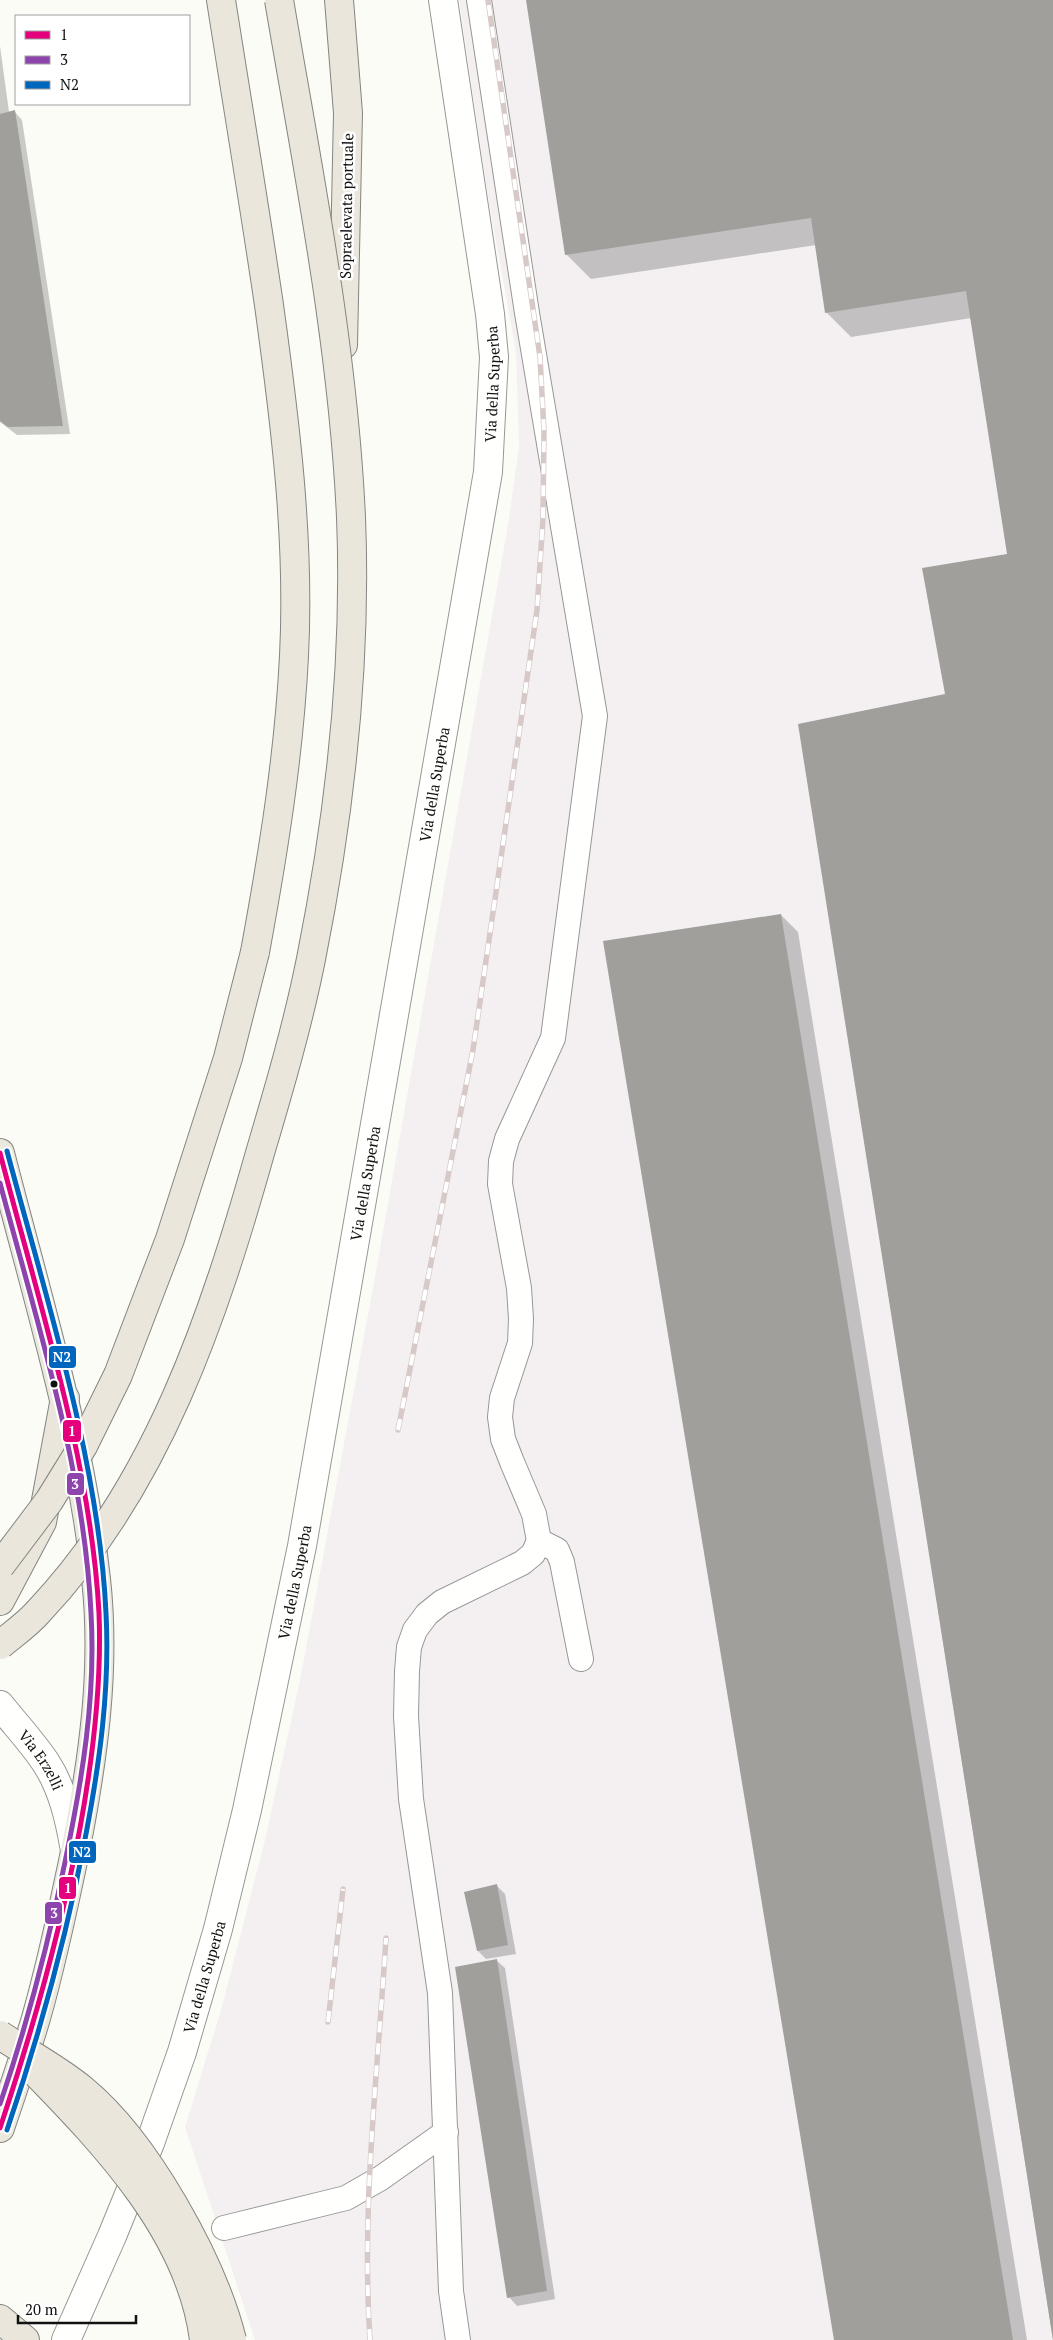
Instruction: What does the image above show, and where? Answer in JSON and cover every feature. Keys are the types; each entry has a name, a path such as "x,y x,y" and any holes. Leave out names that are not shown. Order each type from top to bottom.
{"highway":[{"path":"0,1645 37,1614 84,1559 124,1500 164,1427 194,1354 247,1200 280,1085 311,962 326,877 341,770 350,659 351,519 342,412 325,276 279,0"},
{"name":"Sopraelevata portuale","path":"339,0 348,113 342,412"},
{"path":"0,1601 6,1572 83,1446 118,1375 170,1240 228,1058 255,952 270,870 284,766 294,655 293,523 281,388 222,4"},
{"path":"6,1572 42,1522 65,1398"},
{"path":"0,2036 107,2148 158,2217 193,2292 204,2340"},
{"path":"0,2036 83,2090 116,2124 149,2166 173,2204 198,2252 216,2293 232,2340"},
{"path":"0,2319 25,2340"}],"main road":[{"path":"0,1153 65,1398 96,1579 99,1646 96,1721 87,1792 62,1916 36,2018 0,2128"}],"street":[{"name":"Via della Superba","path":"66,2340 150,2144 182,2052 218,1928 247,1810 302,1546 488,472 494,357 490,314 443,0"},
{"name":"Via Erzelli","path":"0,1705 46,1763 71,1823 75,1851"}],"lane":[{"path":"458,2340 451,2291 440,1993 411,1799 406,1716 409,1648 415,1630 427,1614 442,1602 522,1563 533,1554 539,1541 534,1514 512,1462 500,1417 502,1398 520,1343 522,1319 519,1288 500,1184 501,1161 507,1139 553,1038 595,716 527,313 479,0"},
{"path":"539,1541 557,1550 562,1562 580,1659"},
{"path":"224,2228 346,2198 382,2178 446,2132"}],"shaded area":[{"path":"459,0 1053,0 1053,2340 255,2340 185,2127 221,2010 265,1840 301,1675 375,1277 508,525 519,446 516,352 489,203"}],"building":[{"path":"526,0 1053,0 1053,2340 798,724 945,694 922,568 1007,554 966,291 825,313 811,218 565,255"},
{"path":"15,110 63,426 8,427 0,421 0,114"},
{"path":"781,914 1013,2340 834,2340 603,941"},
{"path":"497,1884 508,1945 477,1951 464,1892"},
{"path":"497,1959 547,2291 507,2298 455,1967"}],"railway":[{"path":"398,1430 473,1050 537,610 543,518 544,431 540,357 488,0"},
{"path":"328,2022 343,1889"},
{"path":"370,2340 368,2290 369,2189 386,1938"}],"transit line":[{"name":"N2","path":"7,1151 54,1322 82,1439 101,1556 106,1613 107,1668 100,1752 79,1872 52,1984 7,2130"},
{"name":"1","path":"0,1153 61,1382 86,1498 94,1556 100,1640 93,1748 72,1866 45,1979 24,2054 0,2128"},
{"name":"3","path":"0,1183 57,1396 69,1450 87,1558 92,1644 86,1739 71,1831 36,1985 0,2104"}]}
